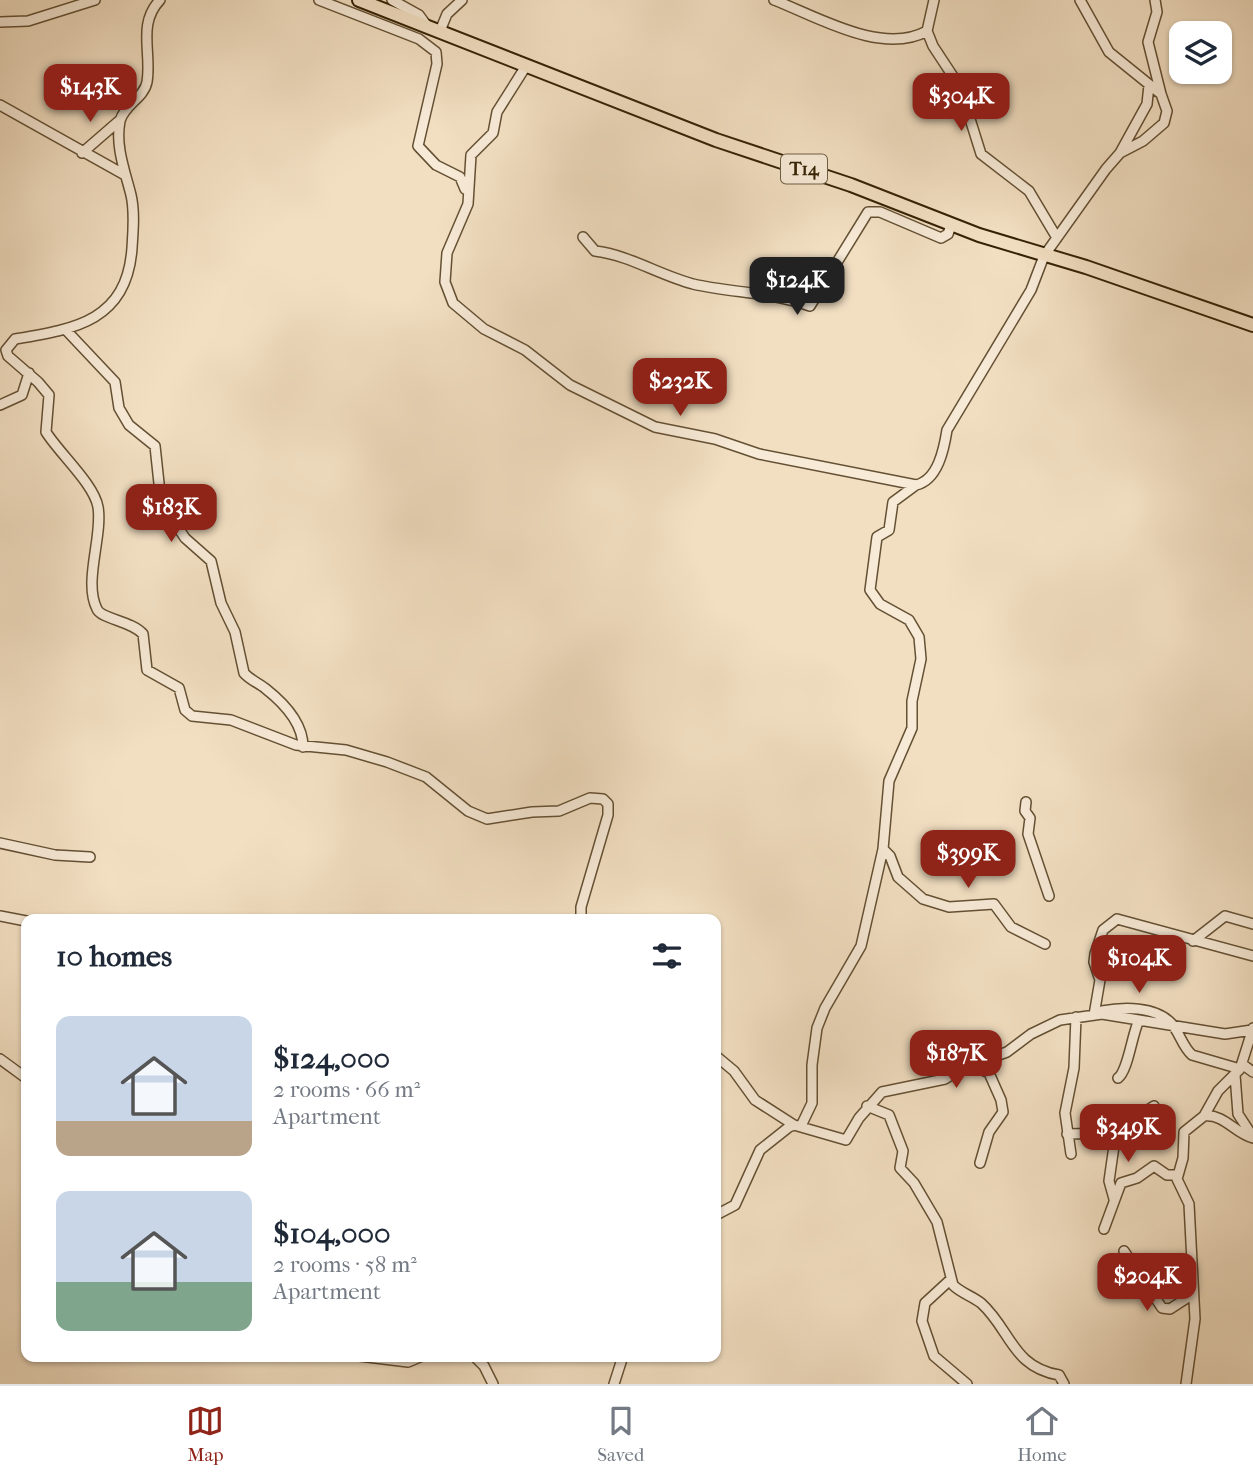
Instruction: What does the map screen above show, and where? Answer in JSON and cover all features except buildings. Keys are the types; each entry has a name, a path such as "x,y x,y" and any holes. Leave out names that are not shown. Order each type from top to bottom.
{"highway":[{"name":"T14","path":"359,0 691,131 851,185 951,225 1044,256 1087,267 1253,325"}],"street":[{"path":"0,22 28,21 95,0"},
{"path":"82,153 120,120 145,87 148,17 160,0"},
{"path":"318,0 419,39 436,52 437,64 428,92 418,146 436,165 460,177 468,194"},
{"path":"392,0 419,15 427,26"},
{"path":"440,31 447,14 462,0"},
{"path":"774,0 859,35 914,36 927,31"},
{"path":"934,0 927,31 933,46 960,87 981,154 1029,191 1057,238"},
{"path":"1080,0 1109,52 1160,94"},
{"path":"1120,153 1143,141 1164,123 1167,111 1160,94 1148,43 1157,12 1155,0"},
{"path":"526,66 497,112 493,133 471,155 467,209 447,253 445,282 450,299 484,329 524,350 565,382 667,430 715,439 771,456 916,485 924,483 933,474 945,446 947,430 1031,290 1044,256 1120,153 1147,104 1149,85"},
{"path":"0,104 82,153 125,175"},
{"path":"0,343 65,329 97,316 117,299 131,266 133,232 133,210 125,175 120,120"},
{"path":"583,237 595,251 617,255 689,283 788,299 810,306 868,212 880,212 941,238 948,234 951,225"},
{"path":"65,329 115,382 119,408 129,425 155,446 161,502 186,538 211,561 221,603 235,632 244,673 269,691 296,720 302,729 303,747"},
{"path":"15,339 7,345 8,356 29,373 49,395 46,432 87,485 98,505 93,591 98,612 130,623 143,634 145,668 150,674 179,688 187,714 244,723 269,737 303,747 355,752 402,768 433,781 468,811 487,819 536,811 559,811 590,798 603,799 608,804 608,815 581,914"},
{"path":"0,405 22,395 29,373"},
{"path":"721,1212 736,1205 760,1150 797,1125 812,1103 812,1065 817,1028 825,1007 858,953 866,932 883,849 886,791 910,739 921,645 916,628 909,620 874,600 870,582 877,537 891,527 890,507 916,485"},
{"path":"1026,802 1025,811 1030,818 1028,834 1049,895"},
{"path":"0,843 55,855 90,858"},
{"path":"883,849 890,856 898,877 921,897 949,906 994,904 1010,928 1045,944"},
{"path":"0,916 21,920"},
{"path":"1193,941 1225,916 1253,924"},
{"path":"1094,1014 1100,981 1095,954 1103,929 1116,919 1253,956"},
{"path":"721,1060 734,1071 755,1100 797,1125 846,1140 867,1106 887,1089 945,1079 998,1056 1042,1027 1076,1017 1127,1008 1156,1014 1173,1027 1192,1055 1253,1072"},
{"path":"1094,1014 1224,1034 1253,1029 1239,1069 1238,1114 1253,1138"},
{"path":"1071,1154 1065,1113 1074,1068 1076,1017"},
{"path":"1118,1078 1124,1073 1130,1041 1139,1020"},
{"path":"987,1071 998,1056"},
{"path":"0,1059 21,1074"},
{"path":"972,1065 987,1071 1001,1100 1003,1112 989,1132 980,1163"},
{"path":"1186,1384 1195,1332 1189,1204 1178,1185 1177,1175 1183,1158 1185,1129 1204,1116 1218,1091 1239,1069"},
{"path":"867,1106 889,1115 904,1151 900,1167 914,1183 937,1222 950,1280 982,1305 1035,1369 1060,1376 1064,1384"},
{"path":"1068,1134 1116,1132 1154,1106"},
{"path":"1204,1116 1218,1116 1253,1138"},
{"path":"1115,1201 1109,1181 1116,1132"},
{"path":"1104,1229 1121,1183 1137,1178 1152,1166 1157,1166 1167,1175 1177,1175"},
{"path":"1124,1251 1162,1308 1170,1309 1193,1294"},
{"path":"950,1280 925,1303 922,1321 934,1357 967,1384"},
{"path":"478,1362 494,1384"},
{"path":"614,1384 621,1362"}]}
